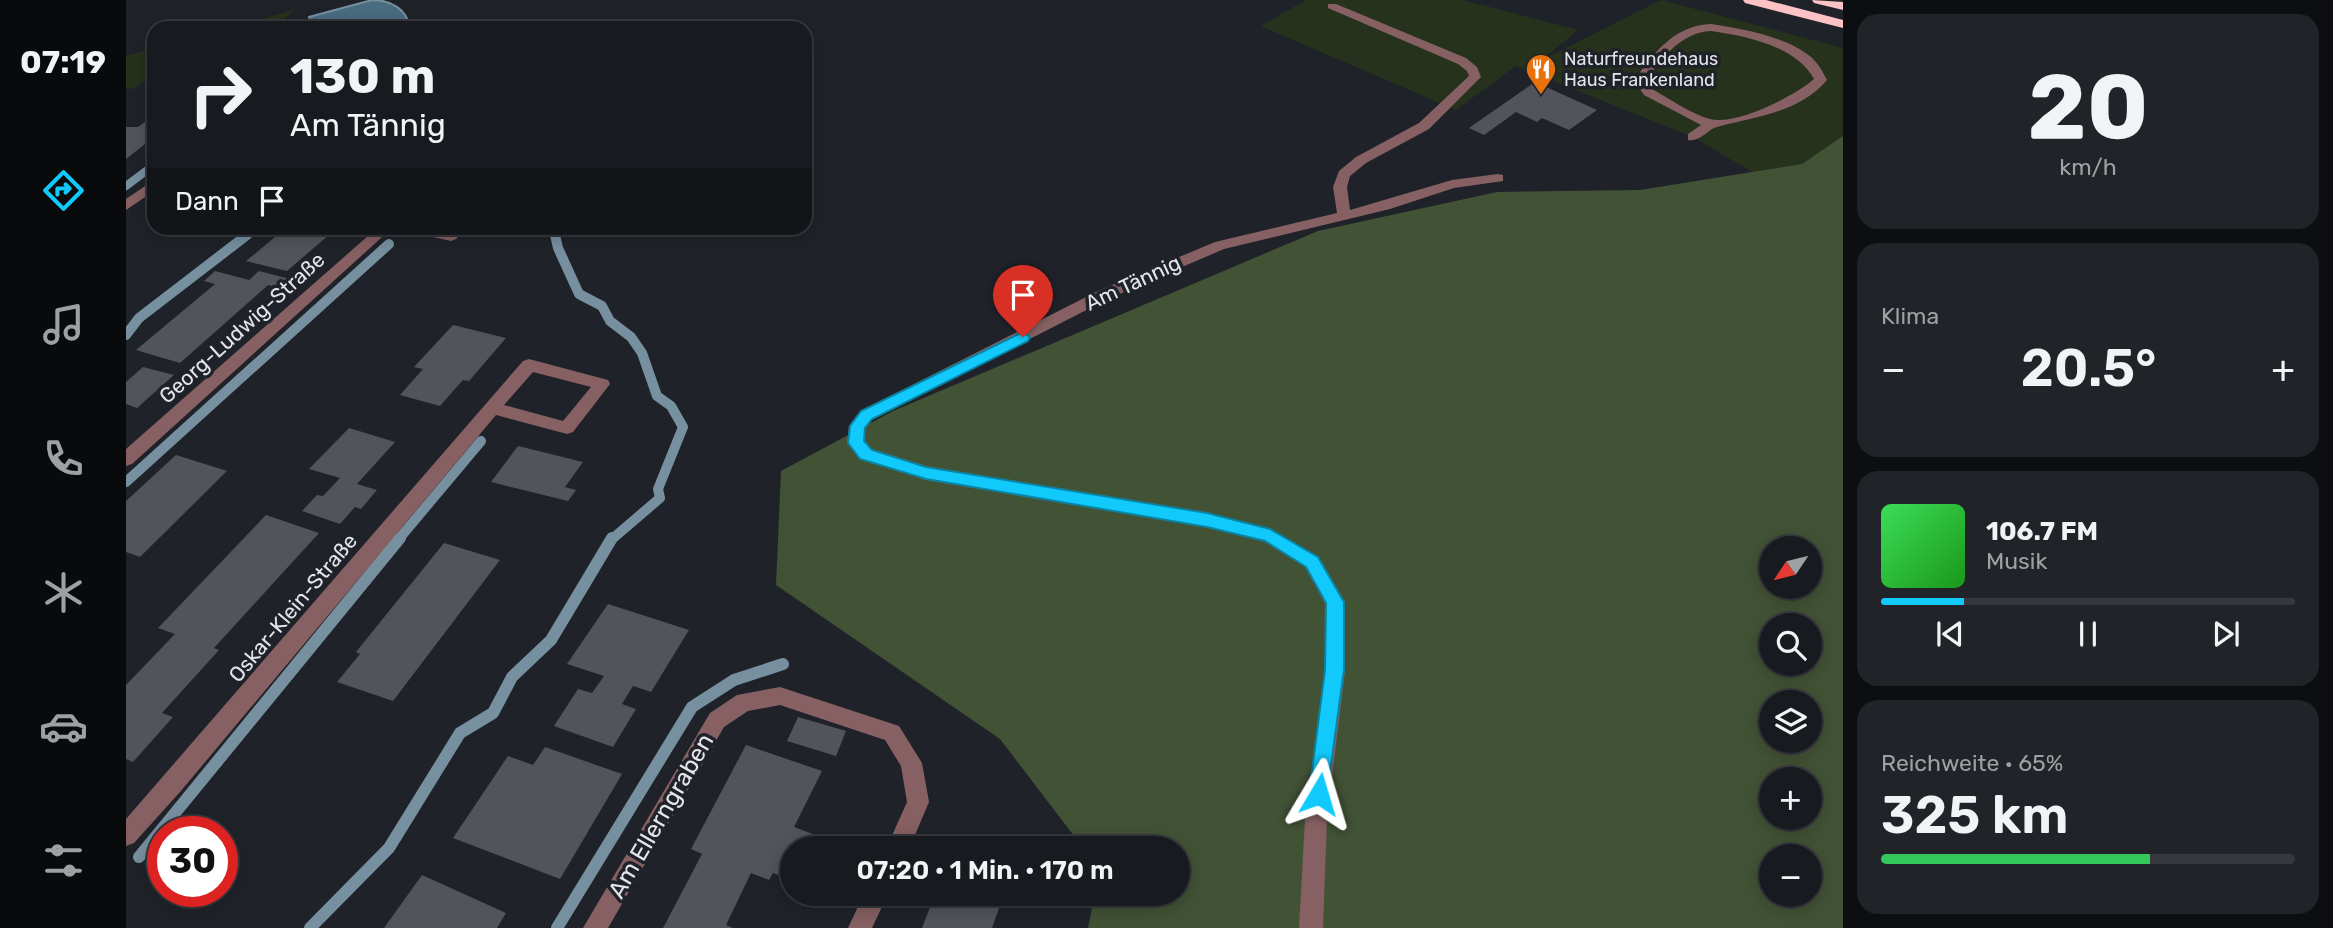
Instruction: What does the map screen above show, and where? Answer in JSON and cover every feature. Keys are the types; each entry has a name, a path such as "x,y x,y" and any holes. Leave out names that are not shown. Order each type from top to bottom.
{"highway":[{"path":"1750,0 1843,24"},
{"path":"1819,0 1843,6"}],"street":[{"path":"1332,6 1462,61 1473,70 1475,77 1424,126 1362,160 1344,174 1340,187 1344,215"},
{"path":"1693,137 1710,124 1748,118 1807,94 1821,80 1815,66 1803,57 1772,44 1720,29 1700,28 1688,32 1672,44 1640,81 1648,92 1710,124"},
{"name":"Am Tännig","path":"1311,928 1316,819 1335,670 1335,602 1312,562 1270,536 1207,520 926,473 866,454 856,443 857,426 867,415 1102,295 1220,245 1385,206 1452,184 1497,178"},
{"path":"126,206 147,190"},
{"name":"Georg-Ludwig-Straße","path":"126,459 377,235"},
{"name":"Oskar-Klein-Straße","path":"126,835 172,785 492,408 529,365 602,384 567,428 492,408"},
{"name":"Am Ellerngraben","path":"595,928 717,720 744,702 780,696 892,733 911,763 918,802 903,836"},
{"path":"860,928 870,906"}],"green space":[{"path":"1306,0 1463,0 1578,30 1542,60 1661,0 1843,48 1843,136 1802,164 1752,172 1693,137 1516,66 1456,110 1261,26"},
{"path":"294,10 283,21 254,21"},
{"path":"147,50 147,79 133,89 126,88 126,56"},
{"path":"1843,136 1843,928 1088,928 1093,906 1190,906 1190,836 1074,836 1000,739 776,585 781,471 893,411 1318,231 1497,192 1640,190 1802,164"}],"water":[{"path":"372,0 392,4 402,11 408,21 310,21 309,17"}],"building":[{"name":"Naturfreundehaus Haus Frankenland","path":"1535,82 1597,110 1569,130 1542,118 1537,122 1516,112 1484,135 1469,128"},
{"path":"147,120 147,142 126,159 126,127 138,127"},
{"path":"278,235 329,235 287,271 246,261"},
{"path":"215,271 249,280 259,271 290,279 279,288 268,285 180,363 136,350 215,284 204,281"},
{"path":"453,325 506,338 469,381 463,380 440,406 400,395 423,369 414,367"},
{"path":"143,367 174,375 137,408 126,404 126,382"},
{"path":"349,428 395,442 357,484 377,490 361,509 355,507 340,524 302,511 317,495 323,496 340,478 309,469"},
{"path":"518,446 583,462 565,487 576,490 568,501 491,482"},
{"path":"176,455 227,471 140,557 126,552 126,501"},
{"path":"266,515 319,533 214,648 219,650 162,713 173,717 133,762 126,759 126,685 175,634 158,628"},
{"path":"444,543 500,560 393,701 337,682 360,654 356,652"},
{"path":"608,604 689,630 651,692 633,686 622,704 636,709 613,747 554,726 578,689 592,693 604,676 567,664"},
{"path":"798,717 846,731 836,756 787,741"},
{"path":"746,745 822,771 794,827 818,836 780,836 780,875 773,873 769,880 751,873 726,925 733,928 663,928 702,854 691,849"},
{"path":"545,747 622,774 560,879 453,838 508,756 533,765"},
{"path":"422,875 506,913 497,928 384,928"},
{"path":"930,906 1000,906 992,928 922,928"}],"waterway":[{"path":"126,186 147,170"},
{"path":"126,335 139,318 247,235"},
{"path":"555,235 558,248 579,294 602,306 610,321 631,337 642,353 657,396 671,406 683,427 658,489 660,498 611,540"},
{"path":"126,482 389,244"},
{"path":"398,540 481,441"},
{"path":"139,857 400,538"},
{"path":"310,928 389,848 460,733 493,713 512,677 551,640 612,538"},
{"path":"557,928 692,707 734,680 783,664"}],"place":[{"name":"Naturfreundehaus Haus Frankenland","path":"1541,96"}],"route":[{"path":"1023,337 867,415 857,426 856,443 866,454 926,473 1207,520 1270,536 1312,562 1335,602 1335,670 1319,794"}]}
